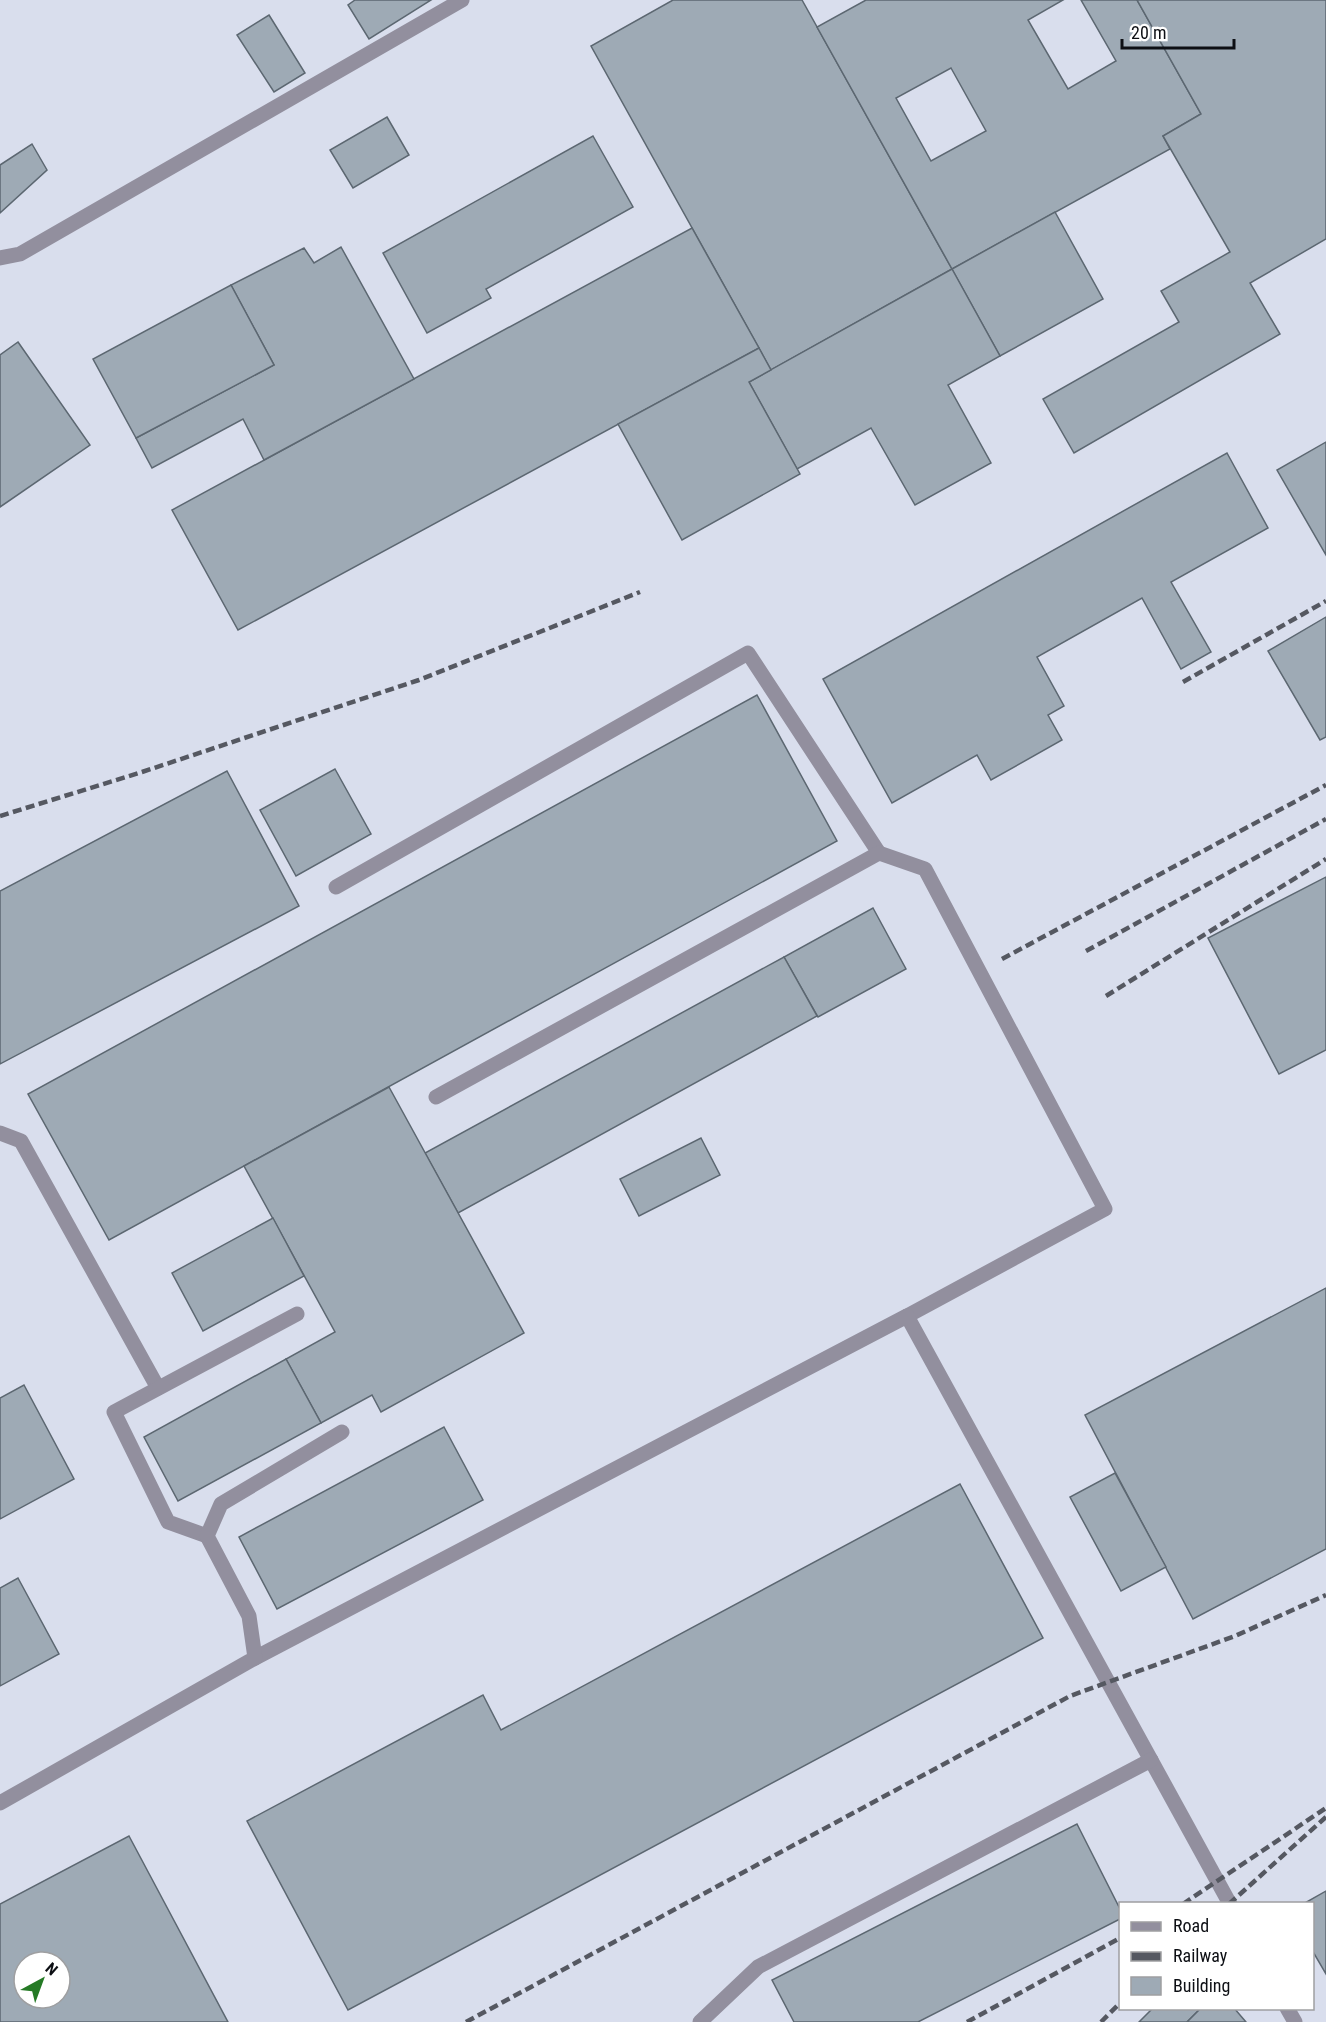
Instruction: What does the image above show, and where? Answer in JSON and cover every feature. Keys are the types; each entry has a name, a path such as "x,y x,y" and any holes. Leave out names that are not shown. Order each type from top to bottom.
{"lane":[{"path":"0,258 20,254 462,0"},
{"path":"0,1803 255,1658 907,1316 1105,1209 925,869 879,853 748,653 336,887"},
{"path":"436,1097 879,853"},
{"path":"0,1133 21,1141 158,1388"},
{"path":"255,1658 249,1616 207,1536 168,1522 114,1412 297,1314"},
{"path":"907,1316 1229,1902"},
{"path":"207,1536 221,1504 342,1432"},
{"path":"700,2022 758,1967 1151,1760"}],"building":[{"path":"355,0 431,0 369,39 348,5"},
{"path":"673,0 802,0 952,269 771,370 591,46"},
{"path":"866,0 1063,0 1028,20 1068,89 1116,61 1081,0 1137,0 1201,114 1163,136 1170,149 952,269 817,27","holes":["951,68 986,131 931,161 896,98"]},
{"path":"1137,0 1326,0 1326,239 1250,283 1280,334 1074,453 1043,399 1179,322 1161,291 1230,252 1163,136 1201,114"},
{"path":"269,15 305,73 274,92 237,35"},
{"path":"387,117 409,155 353,188 330,150"},
{"path":"593,136 633,207 486,289 491,298 427,333 383,253"},
{"path":"32,144 47,170 0,213 0,165"},
{"path":"1055,212 1103,299 1000,356 952,269"},
{"path":"692,228 759,348 238,630 172,510"},
{"path":"341,247 414,379 264,460 243,419 152,468 136,438 274,365 231,285 304,248 314,263"},
{"path":"952,269 1000,356 948,385 991,463 915,505 871,428 797,469 749,382"},
{"path":"231,285 274,365 136,438 93,359"},
{"path":"18,342 90,445 0,507 0,355"},
{"path":"759,348 771,370 749,382 800,474 682,540 618,424"},
{"path":"1326,442 1326,555 1277,470"},
{"path":"1227,453 1268,528 1171,582 1211,652 1181,669 1142,598 1037,657 1064,706 1048,715 1062,740 991,780 977,755 892,803 823,679"},
{"path":"1326,617 1326,737 1320,740 1268,651"},
{"path":"757,695 837,841 109,1240 28,1094"},
{"path":"335,769 371,834 296,876 260,810"},
{"path":"227,771 299,906 0,1064 0,891"},
{"path":"1326,877 1326,1050 1279,1074 1208,938"},
{"path":"873,908 906,969 818,1017 784,957"},
{"path":"784,957 817,1016 458,1213 425,1153"},
{"path":"389,1087 524,1333 381,1412 372,1395 321,1423 286,1359 335,1332 244,1166"},
{"path":"701,1138 720,1175 639,1216 620,1179"},
{"path":"273,1218 304,1276 203,1331 172,1273"},
{"path":"1326,1288 1326,1549 1193,1619 1085,1415"},
{"path":"286,1359 321,1423 178,1501 144,1437"},
{"path":"24,1385 74,1479 0,1519 0,1398"},
{"path":"444,1427 483,1500 277,1609 239,1537"},
{"path":"1115,1473 1166,1567 1121,1591 1070,1497"},
{"path":"960,1484 1043,1638 348,2010 247,1821 483,1695 501,1730"},
{"path":"18,1578 59,1654 0,1686 0,1588"},
{"path":"1077,1824 1119,1907 1119,1920 918,2022 794,2022 772,1980"},
{"path":"129,1836 228,2022 0,2022 0,1904"},
{"path":"1326,1891 1326,1974 1314,1953 1314,1902 1307,1902"},
{"path":"1151,2010 1199,2010 1187,2022 1139,2022"},
{"path":"1199,2010 1236,2010 1246,2022 1187,2022"}],"railway":[{"path":"0,816 142,772 419,680 640,592"},
{"path":"1183,682 1326,601"},
{"path":"1002,959 1326,785"},
{"path":"1086,951 1326,819"},
{"path":"1106,996 1326,859"},
{"path":"466,2022 1070,1696 1235,1636 1326,1595"},
{"path":"1186,1902 1326,1808"},
{"path":"1231,1902 1326,1817"},
{"path":"967,2022 1119,1939"},
{"path":"1101,2022 1119,2004"}]}
